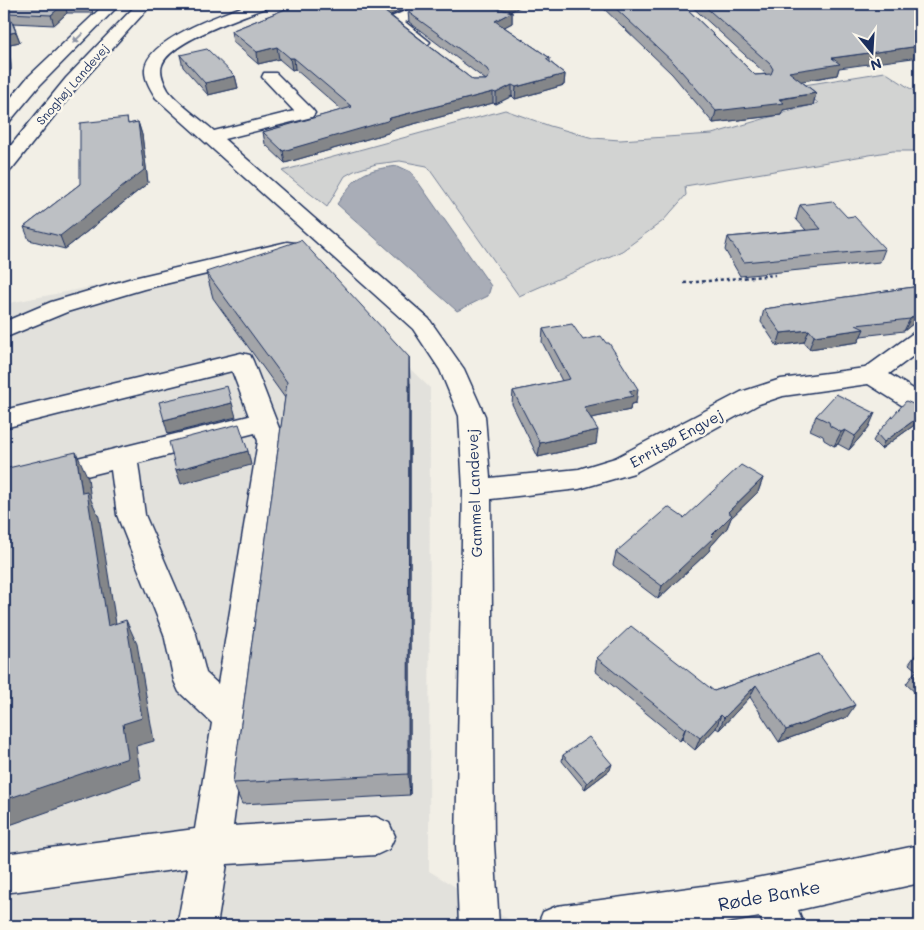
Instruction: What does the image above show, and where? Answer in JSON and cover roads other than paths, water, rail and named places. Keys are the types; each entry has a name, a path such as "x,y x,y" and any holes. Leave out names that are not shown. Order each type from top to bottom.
{"street":[{"name":"Snoghøj Landevej","path":"4,117 34,81 113,4"},
{"name":"Snoghøj Landevej","path":"4,166 72,82 145,4"},
{"name":"Gammel Landevej","path":"263,4 198,29 170,47 155,62 153,78 162,94 421,324 452,369 472,416 477,490 475,844 479,926"},
{"path":"433,50 394,21 434,4"},
{"path":"211,137 306,113 270,77"},
{"path":"4,331 59,307 137,284 295,246 322,236"},
{"name":"Erritsø Engvej","path":"477,490 579,479 624,466 750,398 781,388 872,375 920,338"},
{"path":"4,419 241,361 271,442 211,846 197,926"},
{"path":"872,375 920,405"},
{"path":"4,486 264,422"},
{"path":"122,457 132,516 180,634 191,681 230,717"},
{"path":"4,874 211,846 376,836"},
{"name":"Røde Banke","path":"557,926 643,916 777,910 850,881 920,864"}]}
